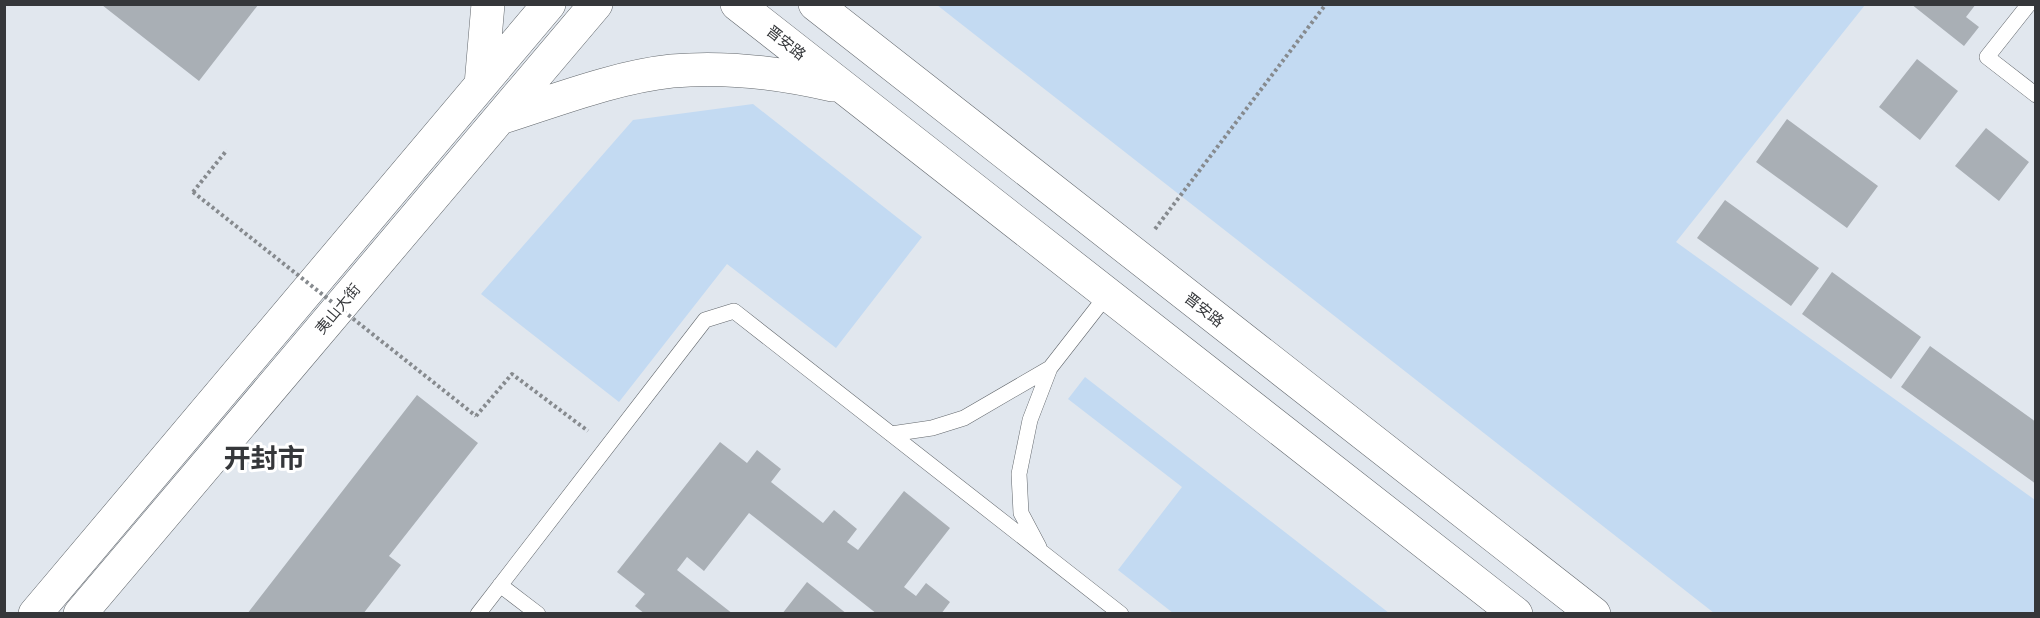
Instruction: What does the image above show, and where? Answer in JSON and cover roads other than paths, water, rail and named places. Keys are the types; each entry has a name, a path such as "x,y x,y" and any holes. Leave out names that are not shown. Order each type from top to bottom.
{"main road":[{"path":"481,85 488,4"},
{"path":"35,614 549,4"},
{"name":"夷山大街","path":"80,614 596,4"},
{"name":"晋安路","path":"736,4 1516,614"},
{"name":"晋安路","path":"815,4 1594,614"},
{"path":"852,4 877,53"},
{"path":"500,118 606,84 672,71 730,70 791,76 843,88"}],"lane":[{"path":"2029,4 1987,57 2036,95"},
{"path":"1042,552 1021,513 1019,474 1030,420 1050,368 1107,295"},
{"path":"478,614 705,320 734,311 1121,614"},
{"path":"891,434 932,428 964,418 1050,368"},
{"path":"500,585 538,614"}],"district":[{"name":"开封市","path":"264,459"}]}
